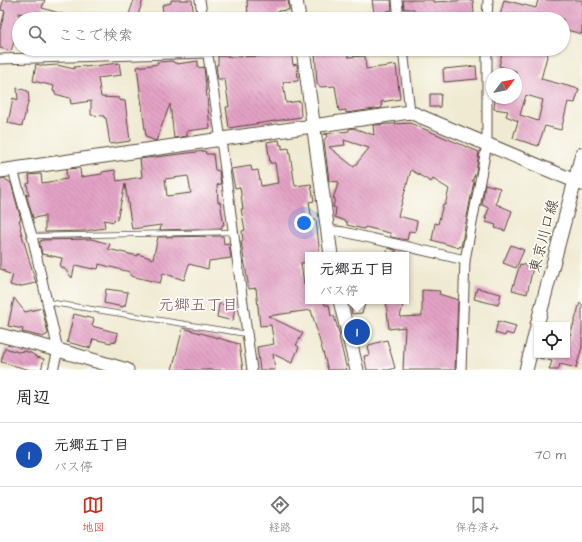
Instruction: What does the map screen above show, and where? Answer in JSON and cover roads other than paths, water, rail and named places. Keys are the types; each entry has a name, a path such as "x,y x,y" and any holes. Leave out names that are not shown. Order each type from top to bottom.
{"street":[{"path":"200,0 202,12"},
{"path":"296,0 298,12"},
{"path":"397,0 399,12"},
{"path":"487,12 488,0"},
{"path":"0,58 59,56"},
{"path":"208,56 221,140 252,370"},
{"path":"304,56 331,252"},
{"path":"404,56 410,112"},
{"path":"461,370 465,260 487,144 487,56"},
{"path":"0,171 410,112 579,182"},
{"name":"東京川口線","path":"538,322 579,182 582,154"},
{"path":"14,170 32,236 58,350 53,370"},
{"path":"327,230 344,232 465,260"},
{"path":"341,304 357,370"},
{"path":"0,335 126,370"},
{"name":"東京川口線","path":"526,370 534,338"}],"lane":[{"path":"32,236 233,232"},
{"path":"47,302 247,334"}],"place":[{"name":"元郷五丁目","path":"357,332"}],"district":[{"name":"元郷五丁目","path":"198,305"}]}
